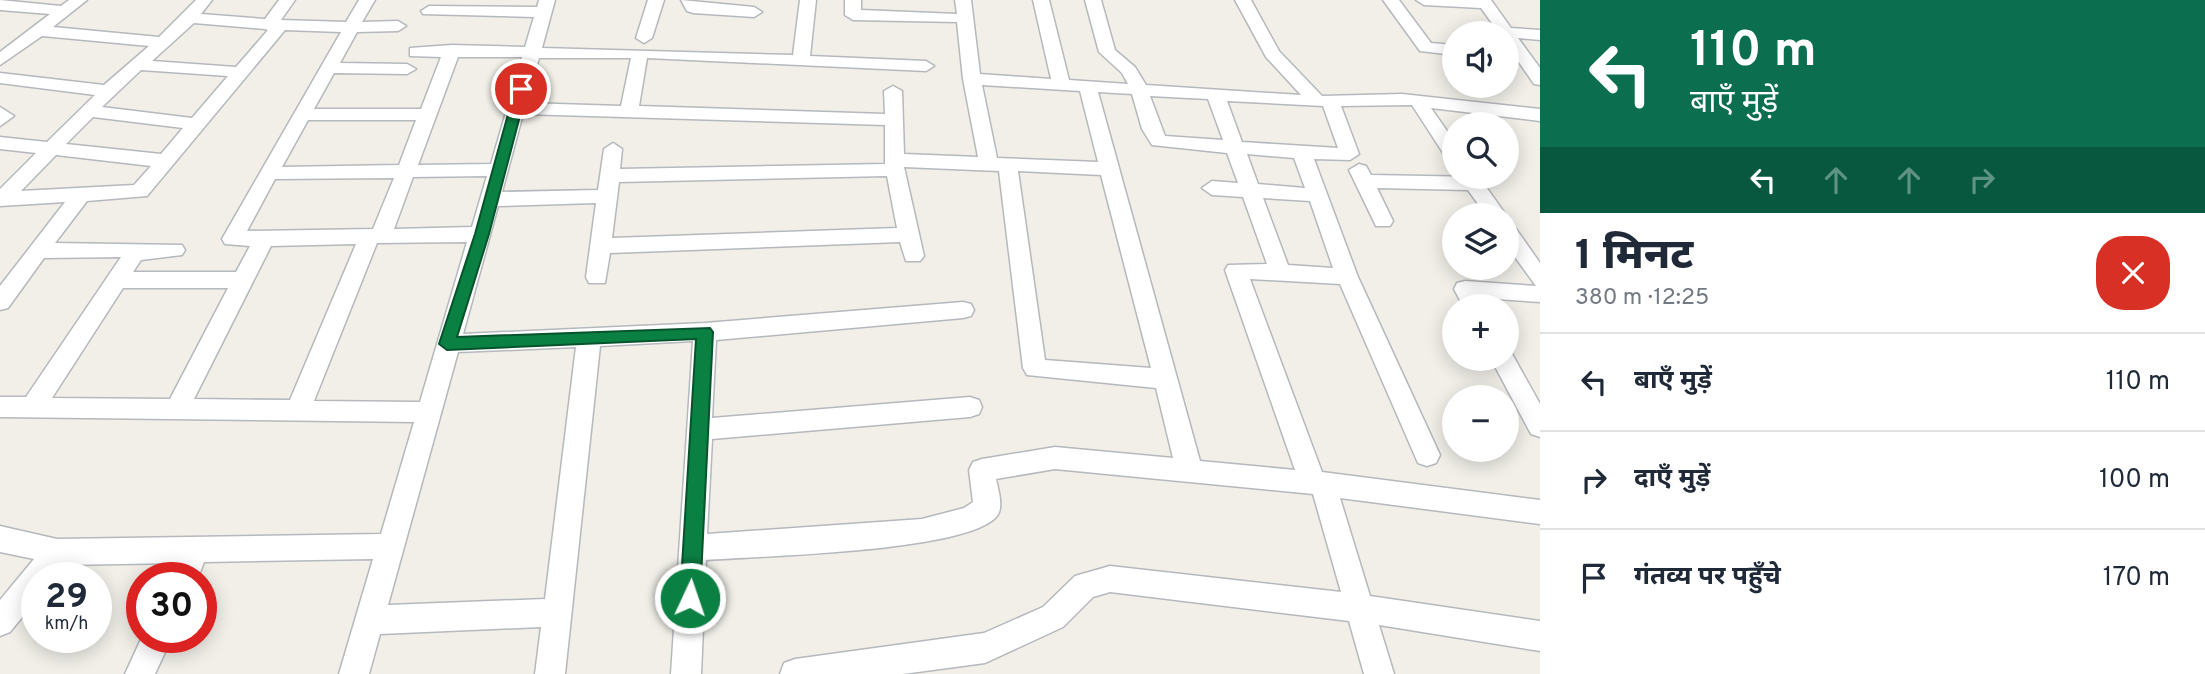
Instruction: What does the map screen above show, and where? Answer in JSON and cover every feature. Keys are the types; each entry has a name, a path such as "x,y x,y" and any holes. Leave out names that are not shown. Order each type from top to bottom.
{"street":[{"path":"1,59 79,0"},
{"path":"1,199 108,91 190,18 204,0"},
{"path":"1,199 79,197 140,191 241,72 274,26 286,0"},
{"path":"367,0 232,239 482,234"},
{"path":"629,110 642,46 656,0"},
{"path":"689,0 693,8 754,12"},
{"path":"801,61 808,0"},
{"path":"853,0 853,15 954,18"},
{"path":"963,0 972,79 998,165 1035,368 1164,379"},
{"path":"1041,0 1061,84"},
{"path":"1093,0 1107,52 1123,60 1135,74 1149,126 1159,141 1302,153 1350,154"},
{"path":"1242,0 1272,53 1324,101 1383,221"},
{"path":"1391,0 1426,47 1442,49"},
{"path":"1424,0 1484,2 1498,21"},
{"path":"7,6 65,11"},
{"path":"354,674 447,344 482,234 545,6 429,11"},
{"path":"190,18 274,26 398,26"},
{"path":"40,31 163,42"},
{"path":"1519,33 1540,35"},
{"path":"416,52 531,52 642,46 801,61 926,66"},
{"path":"298,411 404,171 452,50"},
{"path":"1519,60 1540,80"},
{"path":"137,65 241,72"},
{"path":"330,68 407,69"},
{"path":"0,78 108,91"},
{"path":"972,79 1324,101 1417,100 1540,115"},
{"path":"1087,85 1189,469"},
{"path":"893,91 895,165 913,256"},
{"path":"1215,93 1280,272"},
{"path":"1417,100 1442,137"},
{"path":"516,108 893,120"},
{"path":"89,110 197,124"},
{"path":"0,113 5,116 0,120"},
{"path":"303,115 426,114"},
{"path":"0,143 166,161"},
{"path":"597,277 613,149"},
{"path":"1302,153 1347,277 1427,455"},
{"path":"492,199 609,186 895,165 1109,169"},
{"path":"270,173 500,170"},
{"path":"1364,180 1442,180"},
{"path":"1212,188 1317,195"},
{"path":"0,302 79,197"},
{"path":"601,246 907,235"},
{"path":"177,409 264,238"},
{"path":"1519,248 1540,279"},
{"path":"38,251 118,249 135,253 176,250"},
{"path":"33,407 135,253"},
{"path":"1347,277 1236,270 1318,483 1379,674"},
{"path":"118,280 243,280"},
{"path":"1468,294 1465,289 1540,294"},
{"path":"447,344 705,332 963,310"},
{"path":"687,674 705,332"},
{"path":"550,674 589,338"},
{"path":"1510,371 1540,427"},
{"path":"0,407 430,412"},
{"path":"699,430 970,407"},
{"path":"693,548 922,531 970,519 986,508 982,470 1055,458 1318,483 1540,512"},
{"path":"0,539 57,552 392,546"},
{"path":"191,562 196,549"},
{"path":"0,622 57,552"},
{"path":"795,674 873,668 985,648 1053,617 1085,586 1110,579 1359,608 1540,636"},
{"path":"370,620 558,612"},
{"path":"140,674 150,653"}],"route":[{"path":"521,89 482,234 447,344 705,332 690,598"}]}
